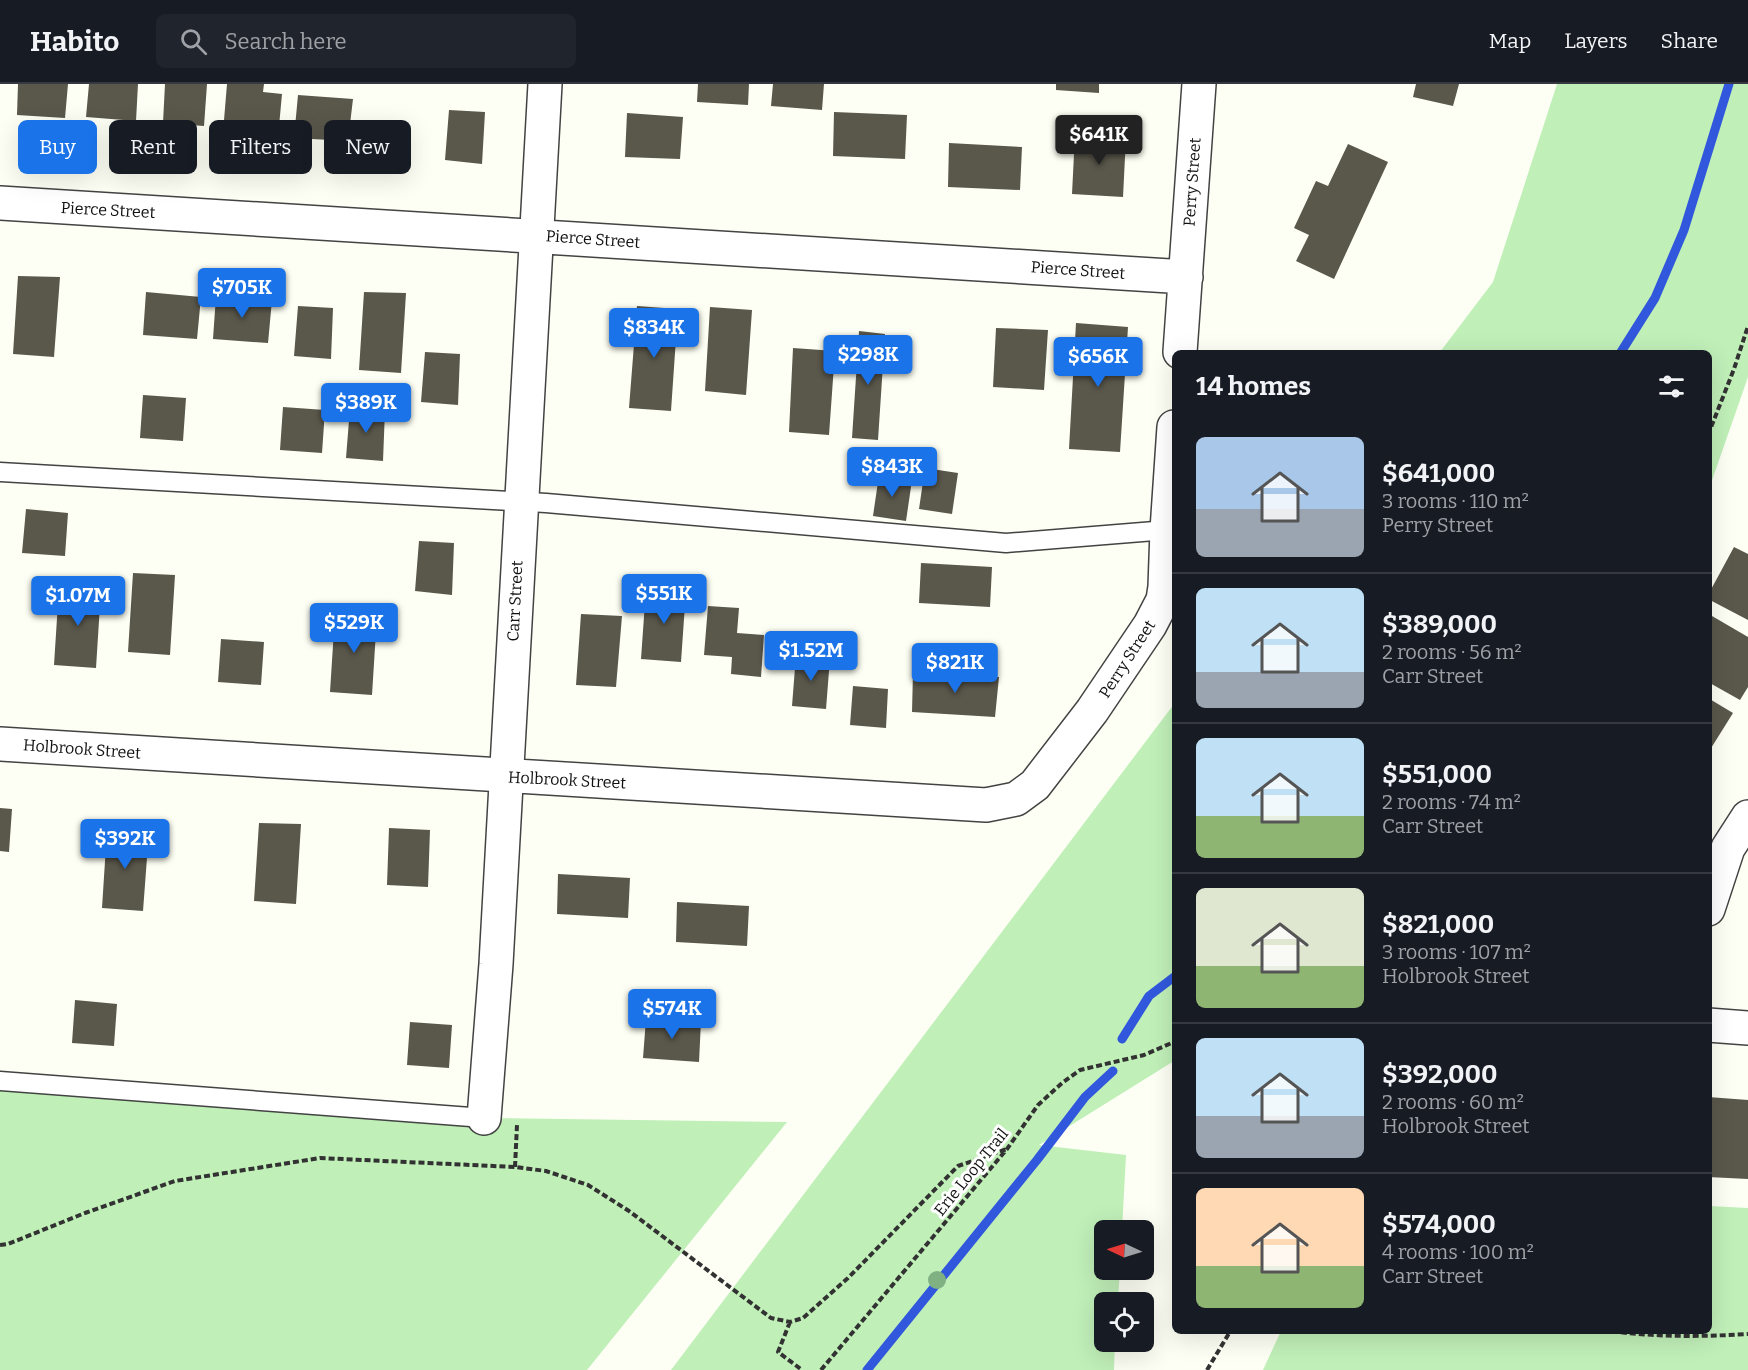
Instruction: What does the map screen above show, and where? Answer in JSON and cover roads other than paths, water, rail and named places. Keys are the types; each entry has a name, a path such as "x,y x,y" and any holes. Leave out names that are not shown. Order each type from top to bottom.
{"street":[{"name":"Carr Street","path":"484,1118 496,964 545,84"},
{"name":"Perry Street","path":"1180,350 1199,84"},
{"name":"Pierce Street","path":"0,203 1186,276"},
{"name":"Perry Street","path":"1092,711 1150,625 1163,600 1172,456"},
{"name":"Holbrook Street","path":"0,744 986,805 1016,800 1035,784 1092,711"},
{"path":"1712,897 1728,848 1748,817"},
{"path":"1712,1025 1748,1029"}],"lane":[{"path":"0,472 558,504 1006,543 1167,530"},
{"path":"0,1081 484,1118"}],"waterway":[{"path":"1622,350 1655,298 1684,230 1729,84"},
{"path":"1122,1039 1149,996 1172,979"},
{"path":"867,1370 1037,1160 1085,1097 1113,1071"}]}
